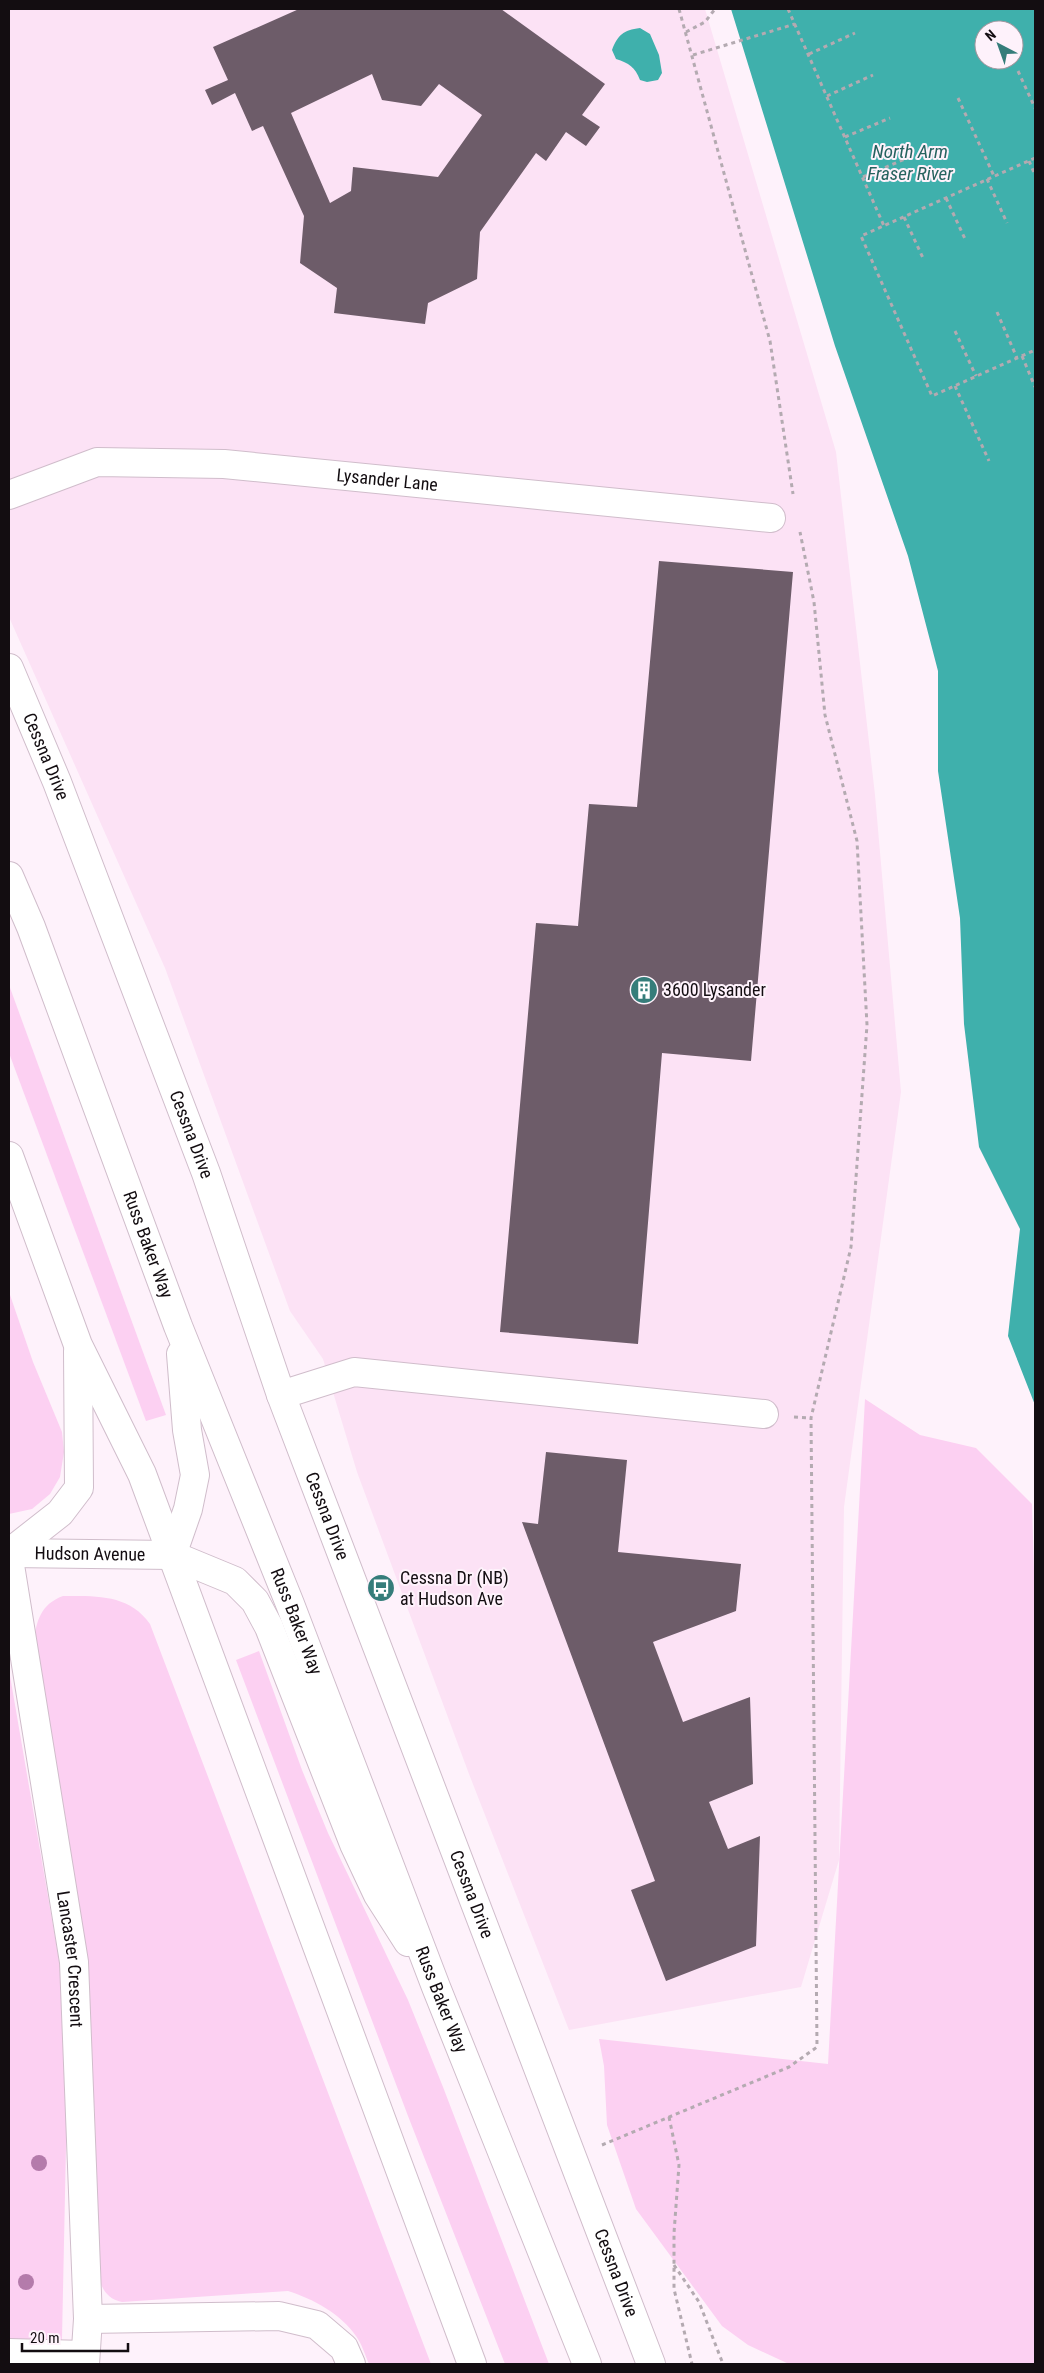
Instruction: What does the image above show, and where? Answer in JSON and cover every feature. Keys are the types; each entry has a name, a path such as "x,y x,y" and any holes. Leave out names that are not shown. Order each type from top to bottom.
{"main road":[{"name":"Lysander Lane","path":"9,495 97,462 224,464 770,518"},
{"name":"Cessna Drive","path":"9,668 57,782 202,1164 281,1395 651,2364"},
{"name":"Russ Baker Way","path":"9,876 31,927 178,1326 290,1604 436,1987 587,2364"},
{"path":"9,1156 78,1345 142,1474 472,2364"},
{"path":"172,1555 188,1509 196,1475 187,1430 178,1326"},
{"path":"9,1553 60,1513 79,1488 78,1345"},
{"path":"281,1395 354,1372 764,1414"},
{"name":"Hudson Avenue","path":"9,1553 172,1555"},
{"path":"172,1555 235,1581 254,1601 270,1627 350,1836 378,1895 436,1987"},
{"name":"Lancaster Crescent","path":"9,1559 74,1962 88,2319 85,2360"},
{"path":"88,2319 279,2316 317,2324 344,2348 351,2364"},
{"path":"9,2353 85,2360"}],"path":[{"path":"680,9 770,341 794,499"},
{"path":"686,32 705,22 714,9"},
{"path":"788,9 884,226"},
{"path":"693,55 795,24"},
{"path":"808,54 855,33"},
{"path":"1018,70 1035,108"},
{"path":"827,96 873,75"},
{"path":"958,98 994,176"},
{"path":"845,137 890,118"},
{"path":"1035,158 861,236 932,396 1035,350"},
{"path":"863,178 905,159"},
{"path":"1029,161 1035,175"},
{"path":"987,179 1007,223"},
{"path":"946,198 966,241"},
{"path":"904,217 923,258"},
{"path":"997,312 1017,358"},
{"path":"955,331 976,376"},
{"path":"1022,356 1035,387"},
{"path":"955,386 989,461"},
{"path":"602,2145 789,2067 817,2047 811,1418 851,1247 867,1025 856,841 825,715 814,602 799,528"},
{"path":"669,2117 679,2165 674,2233 674,2289 692,2364"},
{"path":"674,2264 700,2302 723,2364"}],"shaded area":[{"path":"9,9 705,9 836,452 875,795 901,1092 844,1507 839,1860 801,1987 569,2030 469,1774 357,1472 323,1359 290,1311 165,968 9,617"},
{"path":"9,985 166,1415 146,1421 9,1053"},
{"path":"9,1292 33,1362 62,1432 64,1452 60,1477 50,1494 32,1509 9,1514"},
{"path":"865,1399 920,1435 976,1448 1032,1504 1035,1605 1035,2364 789,2364 748,2345 722,2326 636,2209 607,2125 604,2066 599,2039 828,2064"},
{"path":"63,1596 99,1597 122,1602 142,1614 150,1624 431,2364 369,2364 358,2339 342,2320 307,2298 288,2291 122,2302 108,2295 100,2283 97,2272 95,2119 86,1971 68,1832 34,1642 36,1627 41,1614 49,1604"},
{"path":"259,1651 302,1770 328,1833 408,2000 549,2364 505,2364 408,2116 236,1660"},
{"path":"9,1670 61,1972 67,2099 62,2338 58,2364 9,2364"}],"water":[{"name":"North Arm Fraser River","path":"731,9 1035,9 1035,1405 1008,1336 1020,1229 979,1147 964,1024 960,918 938,771 938,671 908,556 835,346"},
{"path":"640,28 650,34 659,55 662,73 658,80 647,82 640,80 631,66 616,59 612,50 622,34 629,30"}],"building":[{"path":"299,9 501,9 605,84 582,115 600,127 586,146 566,132 546,161 536,153 480,232 477,279 428,303 425,324 334,313 337,288 300,263 304,216 263,126 252,131 235,93 212,105 205,90 228,80 213,47","holes":["372,74 382,100 421,106 439,84 482,115 438,177 353,167 351,191 330,203 291,113"]},
{"name":"3600 Lysander","path":"659,561 793,572 751,1061 662,1053 638,1344 500,1332 536,923 578,926 589,804 637,807"},
{"path":"546,1452 627,1460 618,1552 741,1564 736,1611 653,1642 683,1722 750,1697 753,1784 709,1802 728,1849 760,1836 756,1946 666,1981 631,1890 655,1881 522,1522 538,1524"}],"place":[{"name":"3600 Lysander","path":"644,990"},
{"name":"Cessna Dr (NB) at Hudson Ave","path":"381,1588"}]}
